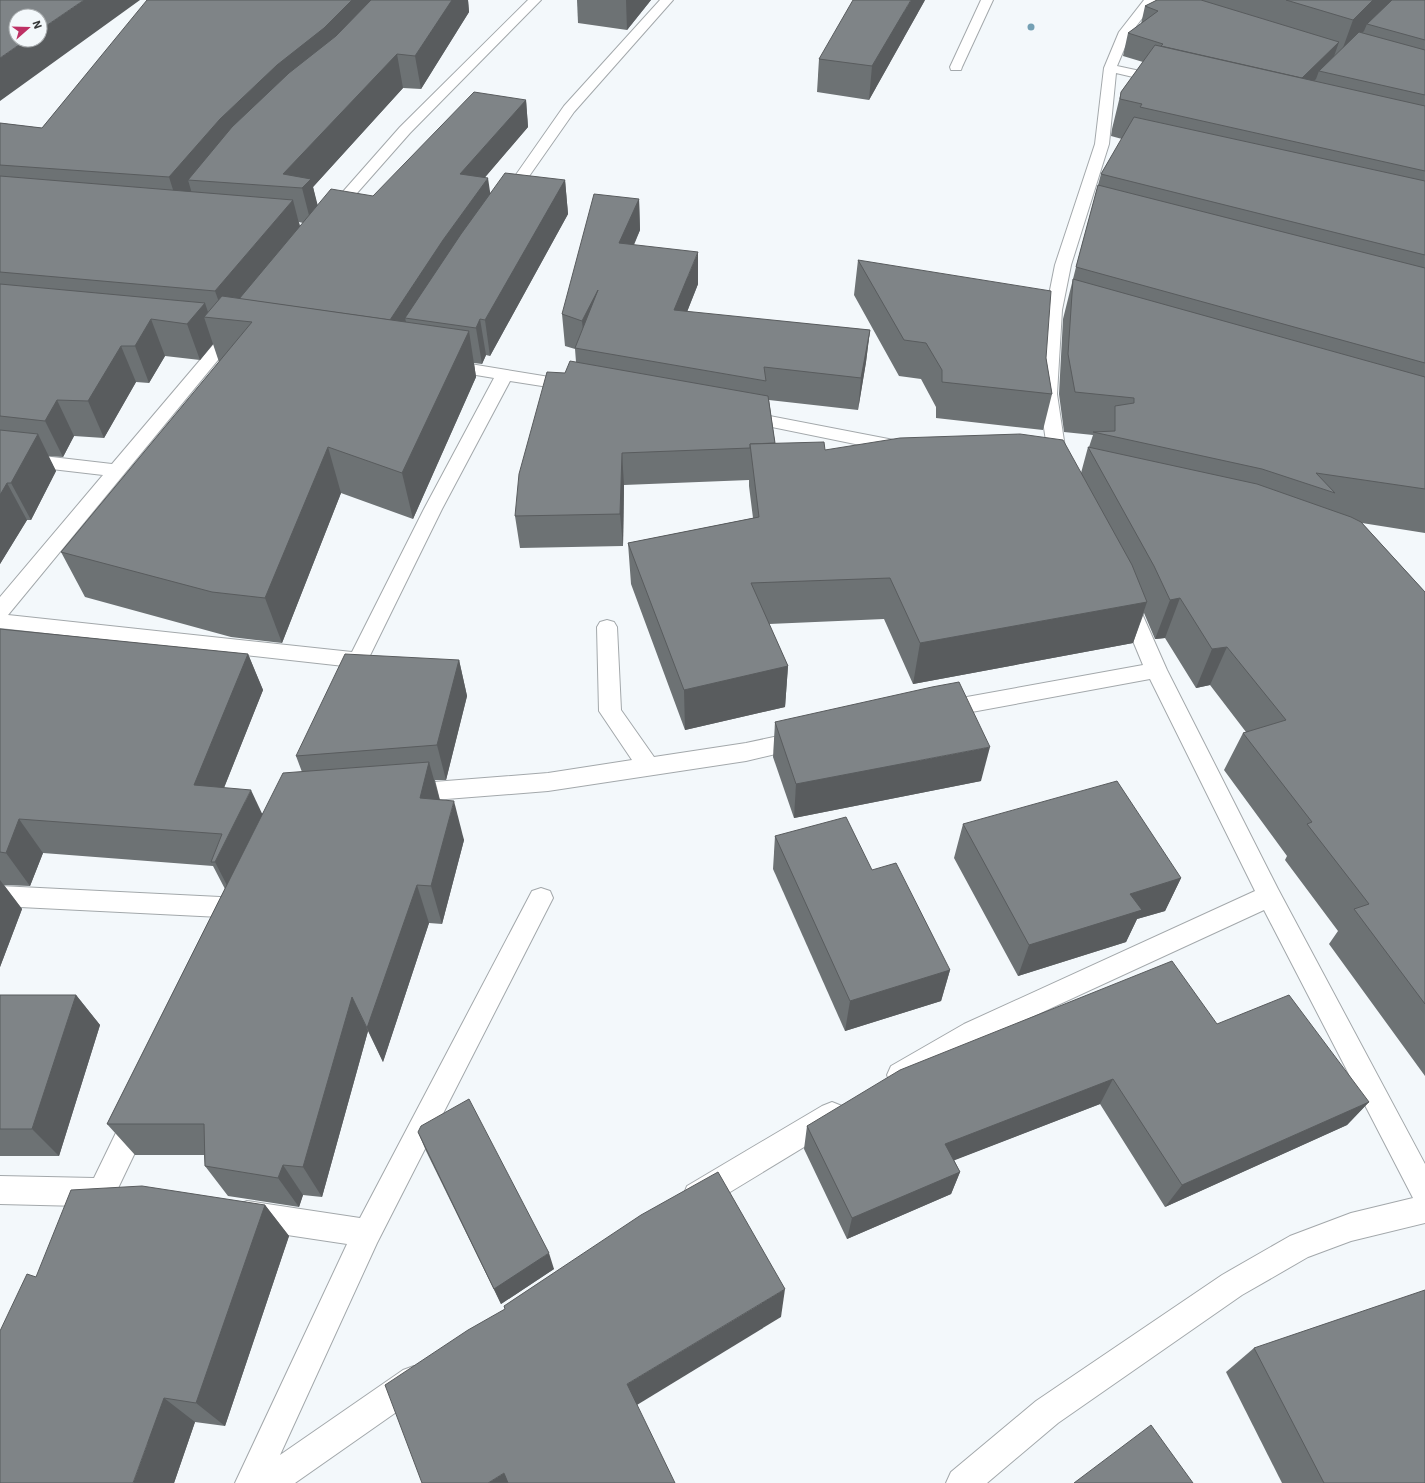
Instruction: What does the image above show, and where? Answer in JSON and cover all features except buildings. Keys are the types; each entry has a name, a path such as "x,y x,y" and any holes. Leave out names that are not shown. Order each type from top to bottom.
{"street":[{"path":"321,224 405,130 535,0"},
{"path":"497,211 569,109 667,0"},
{"path":"956,67 987,0"},
{"path":"1061,478 1048,394 1061,312 1063,265 1087,217 1110,146 1110,68 1125,32 1154,3"},
{"path":"1110,68 1179,84"},
{"path":"0,611 117,471 240,335 247,315"},
{"path":"209,332 240,335"},
{"path":"430,363 506,374 590,389"},
{"path":"338,703 433,509 506,374"},
{"path":"728,413 922,451"},
{"path":"0,456 117,471"},
{"path":"1118,585 1129,606 1156,670 1269,896 1425,1192"},
{"path":"0,621 358,660"},
{"path":"607,627 610,711 649,766"},
{"path":"918,714 1156,670"},
{"path":"392,794 548,782 746,752 820,736"},
{"path":"230,930 250,887"},
{"path":"0,896 240,908"},
{"path":"878,1088 973,1032 1269,896"},
{"path":"250,1483 367,1233 541,898"},
{"path":"81,1234 114,1194 147,1100"},
{"path":"675,1209 851,1104"},
{"path":"0,1190 114,1194"},
{"path":"962,1483 1047,1412 1232,1285 1300,1246 1351,1227 1425,1209"},
{"path":"219,1210 367,1233"},
{"path":"268,1483 433,1368"}]}
